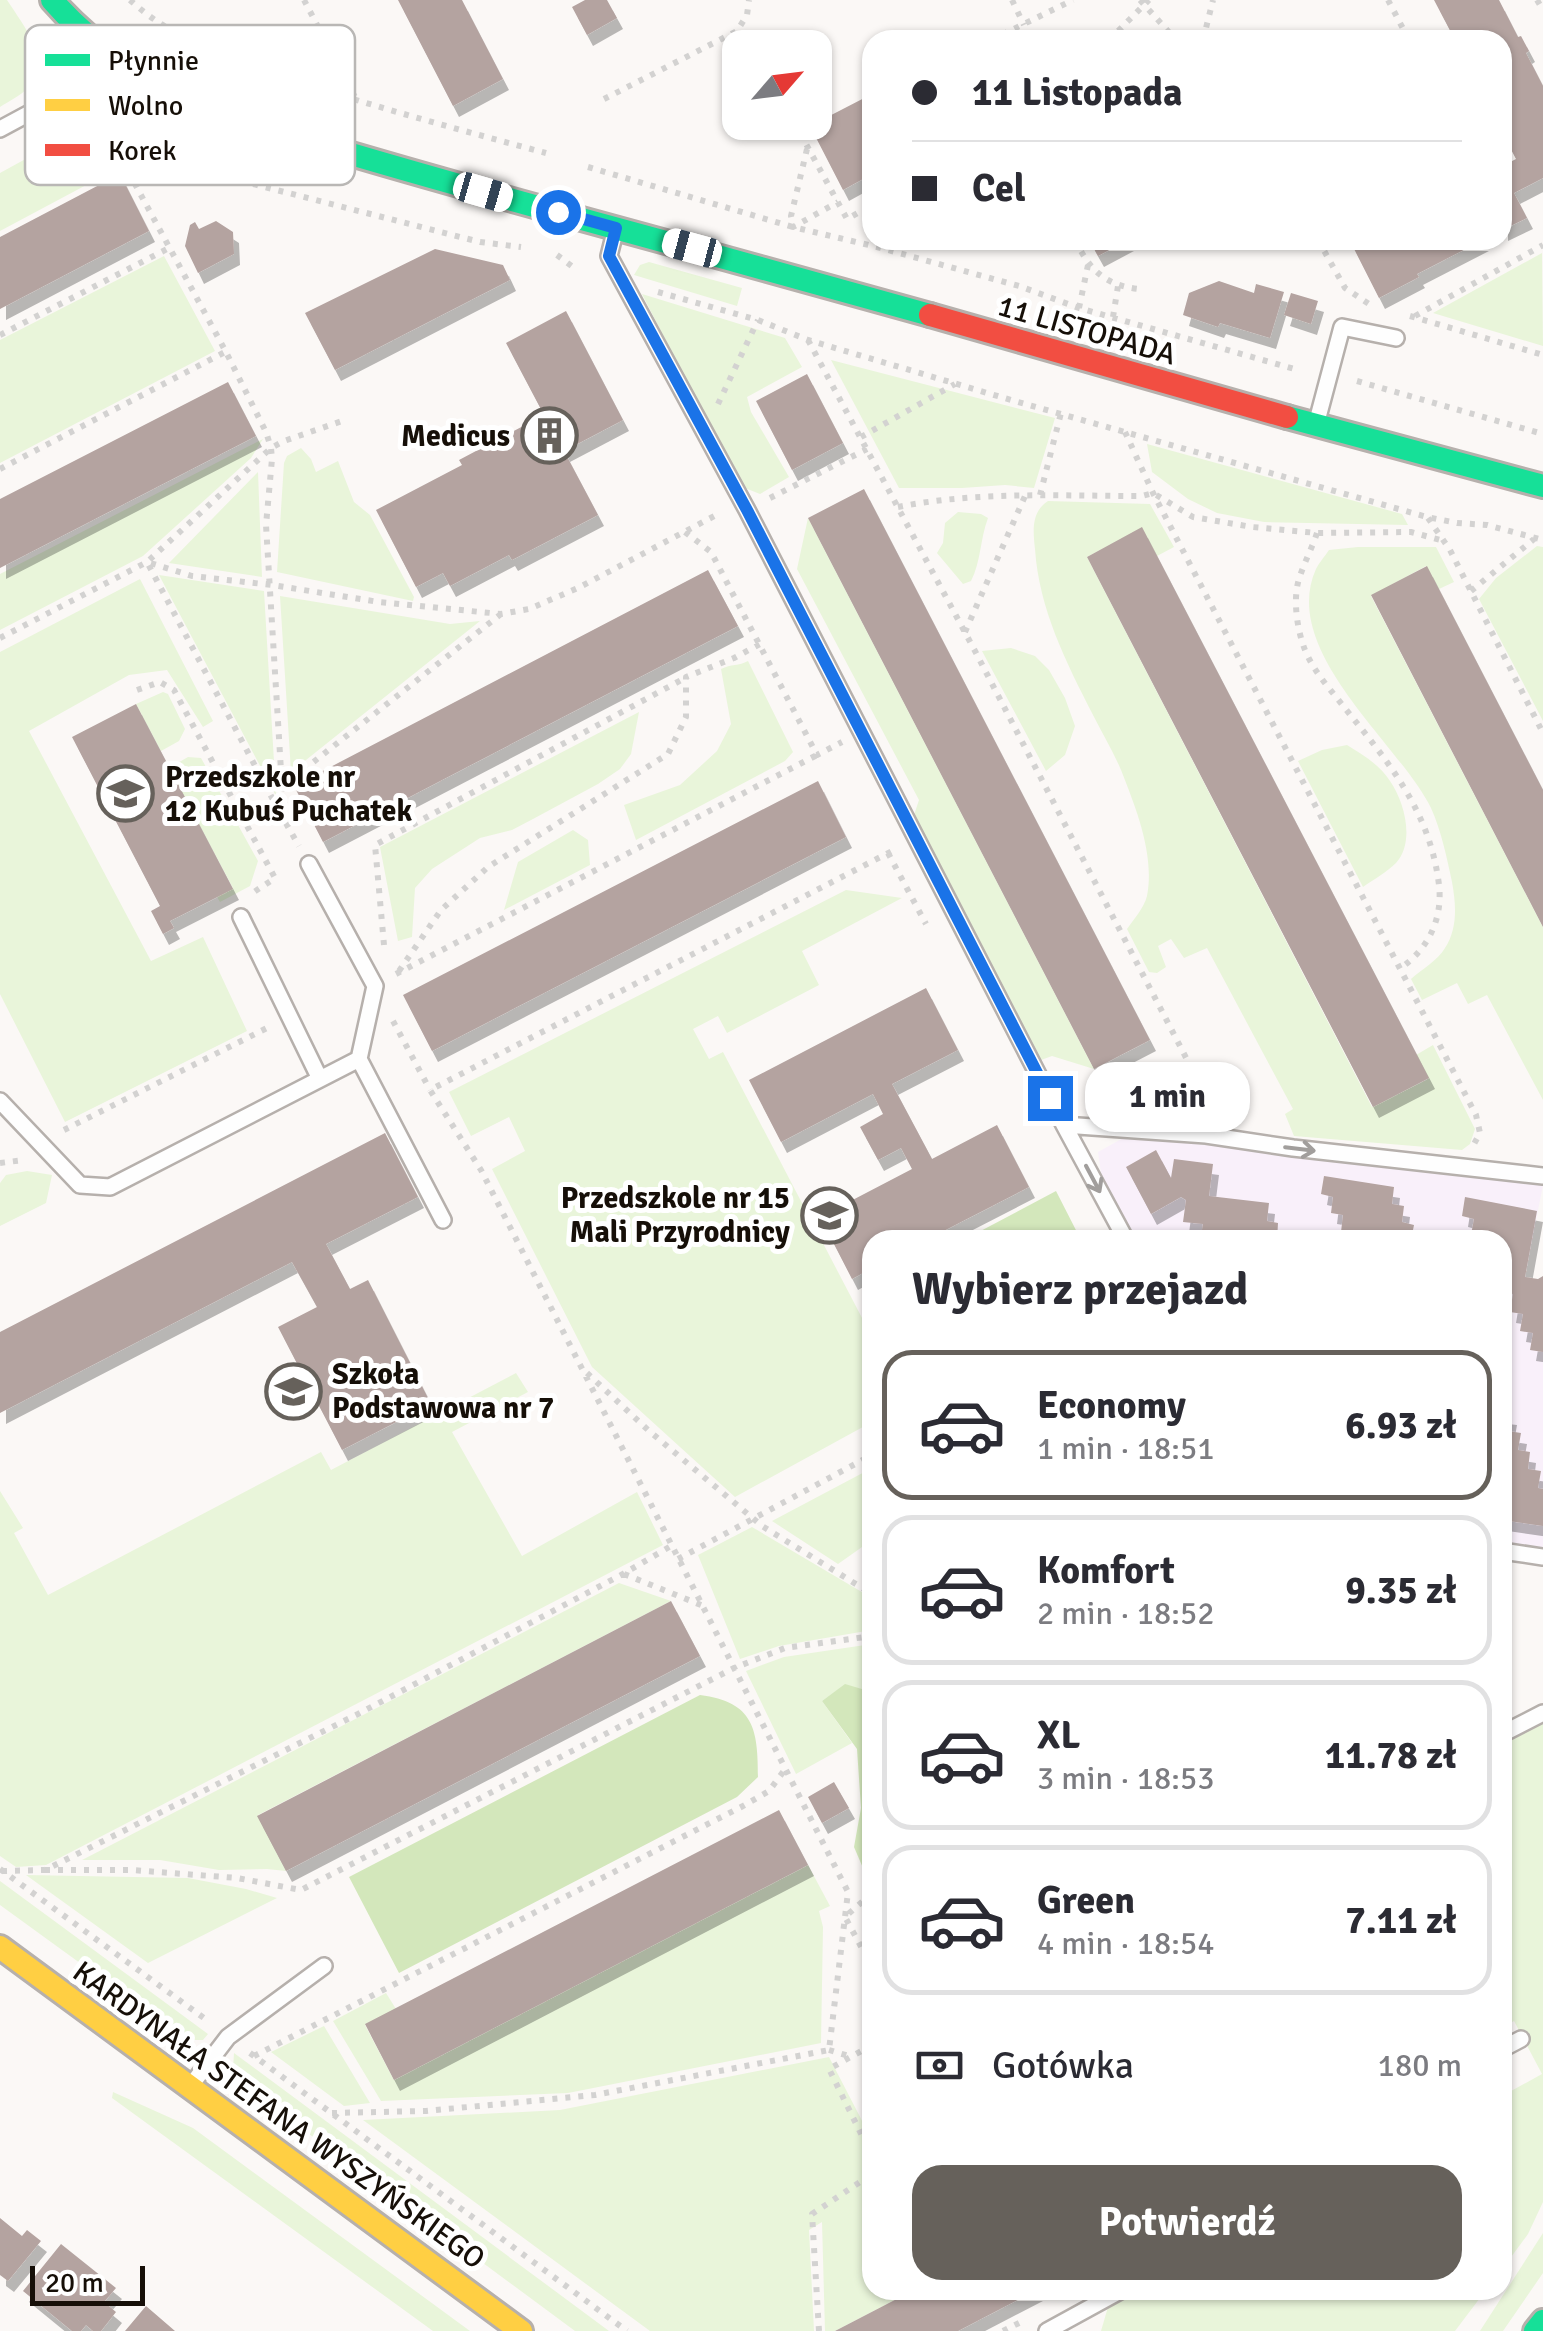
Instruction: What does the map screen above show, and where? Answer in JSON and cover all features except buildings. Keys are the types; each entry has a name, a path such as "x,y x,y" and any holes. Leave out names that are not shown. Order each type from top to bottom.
{"street":[{"name":"11 LISTOPADA","path":"52,0 75,25"},
{"name":"11 LISTOPADA","path":"355,155 1543,486"},
{"name":"KARDYNAŁA STEFANA WYSZYŃSKIEGO","path":"0,1947 522,2331"},
{"path":"1535,2331 1543,2321"}],"lane":[{"path":"0,129 25,116"},
{"path":"616,228 609,256 747,510 1121,1230"},
{"path":"1316,425 1342,327 1396,338"},
{"path":"309,864 375,986 358,1059 444,1220"},
{"path":"242,908 320,1079"},
{"path":"0,1101 80,1185 110,1187 358,1059"},
{"path":"1064,1124 1206,1135 1543,1176"},
{"path":"1512,1552 1543,1557"},
{"path":"1512,1729 1543,1713"},
{"path":"190,2087 228,2036 324,1966"},
{"path":"1512,2044 1521,2039"},
{"path":"1047,2331 1104,2300"}],"path":[{"path":"130,0 165,25"},
{"path":"304,0 317,25"},
{"path":"604,98 736,31 747,15 748,0"},
{"path":"1012,0 1024,24"},
{"path":"1012,30 1074,0"},
{"path":"1206,30 1213,0"},
{"path":"1388,0 1404,30"},
{"path":"1538,0 1543,10"},
{"path":"1118,30 1145,2 1168,30"},
{"path":"355,97 357,101 546,153"},
{"path":"803,140 846,219 862,210"},
{"path":"794,227 791,216 807,148"},
{"path":"588,168 862,244"},
{"path":"136,185 226,352 271,448 266,525 282,787 279,811"},
{"path":"259,185 480,242 535,249"},
{"path":"794,227 838,202"},
{"path":"1414,317 1543,244"},
{"path":"0,334 171,248"},
{"path":"887,250 1298,370"},
{"path":"1080,250 1088,266 1118,286 1139,288"},
{"path":"1324,250 1346,288 1374,308"},
{"path":"553,252 577,270"},
{"path":"1079,308 1088,266"},
{"path":"623,282 758,320 808,340 956,384 1427,517 1487,525 1539,539"},
{"path":"1113,317 1118,286"},
{"path":"1401,314 1543,355"},
{"path":"699,422 713,414 758,320"},
{"path":"808,340 1208,1100 1205,1110 1220,1114"},
{"path":"0,468 226,352"},
{"path":"1357,381 1543,434"},
{"path":"860,437 956,384"},
{"path":"1040,496 1061,412"},
{"path":"0,638 147,562 271,448 345,420"},
{"path":"1125,432 1476,1115 1480,1133 1471,1150"},
{"path":"747,510 867,449"},
{"path":"898,507 941,498 1154,493 1193,517 1252,527 1317,533 1411,532 1444,542"},
{"path":"965,632 1026,496"},
{"path":"1427,517 1444,542 1543,733"},
{"path":"147,562 192,576 501,614 529,609 578,588 701,524"},
{"path":"685,532 711,552 817,755"},
{"path":"1317,533 1298,579 1297,613 1305,649 1317,672 1403,782 1422,818 1436,861 1441,904 1429,940 1415,958 1399,969"},
{"path":"1470,591 1539,539"},
{"path":"147,562 309,864"},
{"path":"282,787 501,614"},
{"path":"386,960 376,844 686,678 760,644"},
{"path":"399,972 440,910 488,868 668,754 686,717 686,678"},
{"path":"138,690 160,682 174,690 275,878 242,908"},
{"path":"387,979 846,740"},
{"path":"430,1090 902,846"},
{"path":"391,1016 430,1090 481,1170 848,1892 829,2050"},
{"path":"54,1135 279,1022"},
{"path":"0,1163 27,1160"},
{"path":"582,1369 762,1526 862,1588"},
{"path":"678,1558 862,1461"},
{"path":"45,1870 358,1714 671,1546"},
{"path":"623,1574 702,1606"},
{"path":"1,1870 132,1870 237,1878 301,1890 734,1668 786,1648 862,1637"},
{"path":"254,2056 744,1806 769,1791 786,1768"},
{"path":"1,1870 627,2331"},
{"path":"845,1918 862,1903"},
{"path":"845,1918 862,1949"},
{"path":"332,2113 426,2112 594,2095 829,2050 852,2056"},
{"path":"862,2050 829,2069 862,2136"},
{"path":"820,2331 812,2214 862,2181"}],"shaded area":[{"path":"1125,1137 1543,1185 1525,1276 1543,1300 1543,1549 1512,1544 1512,1230 1129,1230 1103,1186 1098,1152"}],"green space":[{"path":"0,0 7,0 25,29 25,90 0,107"},
{"path":"25,159 25,185 86,185 0,231 0,173"},
{"path":"1542,253 1543,346 1433,313"},
{"path":"164,256 215,351 0,463 0,340"},
{"path":"649,262 742,288 737,306 634,275 640,265"},
{"path":"642,294 785,338 802,367 747,397 751,412 789,477 760,494 740,486"},
{"path":"831,360 1055,418 1034,488 899,488"},
{"path":"263,439 251,458 143,556 0,630 0,574"},
{"path":"1147,444 1402,514 1408,525 1264,522 1217,513 1188,499 1152,472"},
{"path":"301,448 316,472 338,461 354,502 370,515 413,601 277,572 284,463 287,456"},
{"path":"258,472 262,577 169,563"},
{"path":"1048,501 1150,504 1174,547 1157,556 1142,528 1087,557 1372,1107 1428,1079 1416,1055 1433,1045 1475,1129 1470,1144 1462,1150 1294,1136 1285,1114 1293,1109 1207,948 1184,958 1171,939 1158,946 1166,967 1157,973 1149,972 1127,929 1147,896 1143,832 1121,770 1064,655 1042,593 1034,529 1036,516"},
{"path":"958,512 988,518 974,574 971,581 963,584 937,553 943,543 945,523"},
{"path":"808,518 1094,1069 1052,1056 1041,1060 913,818 919,800 797,569"},
{"path":"1537,546 1543,547 1543,721 1479,599 1496,578"},
{"path":"1436,547 1454,582 1439,589 1426,566 1371,596 1543,927 1543,1100 1487,995 1468,1004 1457,983 1422,1000 1411,979 1442,952 1455,916 1452,882 1438,825 1415,782 1328,664 1314,632 1309,600 1316,569 1329,550"},
{"path":"159,575 264,591 276,796"},
{"path":"140,579 213,721 203,727 167,670 129,675 29,731 151,961 203,937 247,1031 65,1122 0,994 0,652"},
{"path":"280,596 450,624 480,621 291,772"},
{"path":"1011,648 1035,656 1049,670 1075,726 1065,755 1046,771 982,651"},
{"path":"748,661 793,752 785,761 636,840 624,805 680,785 717,751 731,724 721,669"},
{"path":"163,692 168,694 185,729 179,741 161,751 136,704"},
{"path":"639,712 631,754 620,769 512,830 480,838 432,869 415,888 412,937 398,941 380,847"},
{"path":"1347,745 1386,775 1400,800 1406,822 1402,854 1363,887 1298,761 1322,750"},
{"path":"188,757 201,758 258,861 250,886 220,902 217,897 233,888 169,768"},
{"path":"573,830 588,840 590,865 504,910 518,862"},
{"path":"846,890 902,898 802,951 819,985 727,1033 718,1016 693,1029 709,1059 723,1052 862,1318 862,1427 735,1497 592,1367 492,1169 525,1151 509,1117 471,1136 449,1092"},
{"path":"27,1171 52,1175 46,1203 0,1226 0,1183 6,1175"},
{"path":"1056,1191 1076,1230 982,1230"},
{"path":"516,1373 528,1392 452,1432 522,1556 637,1492 663,1545 46,1865 16,1867 0,1856 0,1491 23,1528 14,1533 48,1595 321,1452 331,1470"},
{"path":"862,1473 862,1547 838,1564 772,1521"},
{"path":"752,1527 862,1592 862,1632 779,1646 740,1659 698,1555"},
{"path":"619,1583 671,1601 258,1815 286,1871 219,1870 160,1860 82,1860"},
{"path":"862,1645 862,1689 845,1685 822,1701 852,1743 796,1774 746,1671 784,1657"},
{"path":"845,1684 862,1689 862,1866 854,1847 861,1808 857,1749 822,1701"},
{"path":"700,1695 732,1704 742,1711 754,1732 758,1777 737,1797 399,1973 349,1877"},
{"path":"1543,1723 1543,2202 1512,2256 1512,2090 1542,2074 1512,2022 1512,1738"},
{"path":"808,1865 830,1906 819,1911 823,1927 821,2043 568,2093 381,2101 333,2021 386,1993 396,2009 365,2025 394,2080"},
{"path":"26,1875 188,1878 277,1898 148,1963"},
{"path":"0,1881 208,2034 203,2040 186,2040 0,1905"},
{"path":"324,2026 370,2103 344,2106 271,2052"},
{"path":"234,2053 609,2331 575,2331 240,2083 233,2069"},
{"path":"829,2057 862,2121 862,2300 895,2300 835,2331 825,2331 822,2222 809,2230 814,2331 650,2331 363,2120 560,2110"},
{"path":"113,2092 193,2128 470,2331 433,2331 112,2098"},
{"path":"1543,2233 1543,2273 1503,2331 1480,2331 1500,2300 1512,2300 1512,2281"},
{"path":"1122,2300 1478,2300 1455,2331 1101,2331 1108,2307"}],"traffic: fast":[{"path":"52,0 77,25"},
{"path":"355,155 930,315"},
{"path":"1287,417 1543,486"},
{"path":"1535,2331 1543,2321"}],"traffic: slow":[{"path":"0,1947 521,2331"}],"traffic: jam":[{"path":"930,315 1287,417"}],"place":[{"name":"Medicus","path":"549,436"},
{"name":"Przedszkole nr 12 Kubuś Puchatek","path":"126,794"},
{"name":"Przedszkole nr 15 Mali Przyrodnicy","path":"829,1215"},
{"name":"Szkoła Podstawowa nr 7","path":"293,1391"}],"route":[{"path":"558,212 616,228 609,256 747,510 1050,1098"}]}
